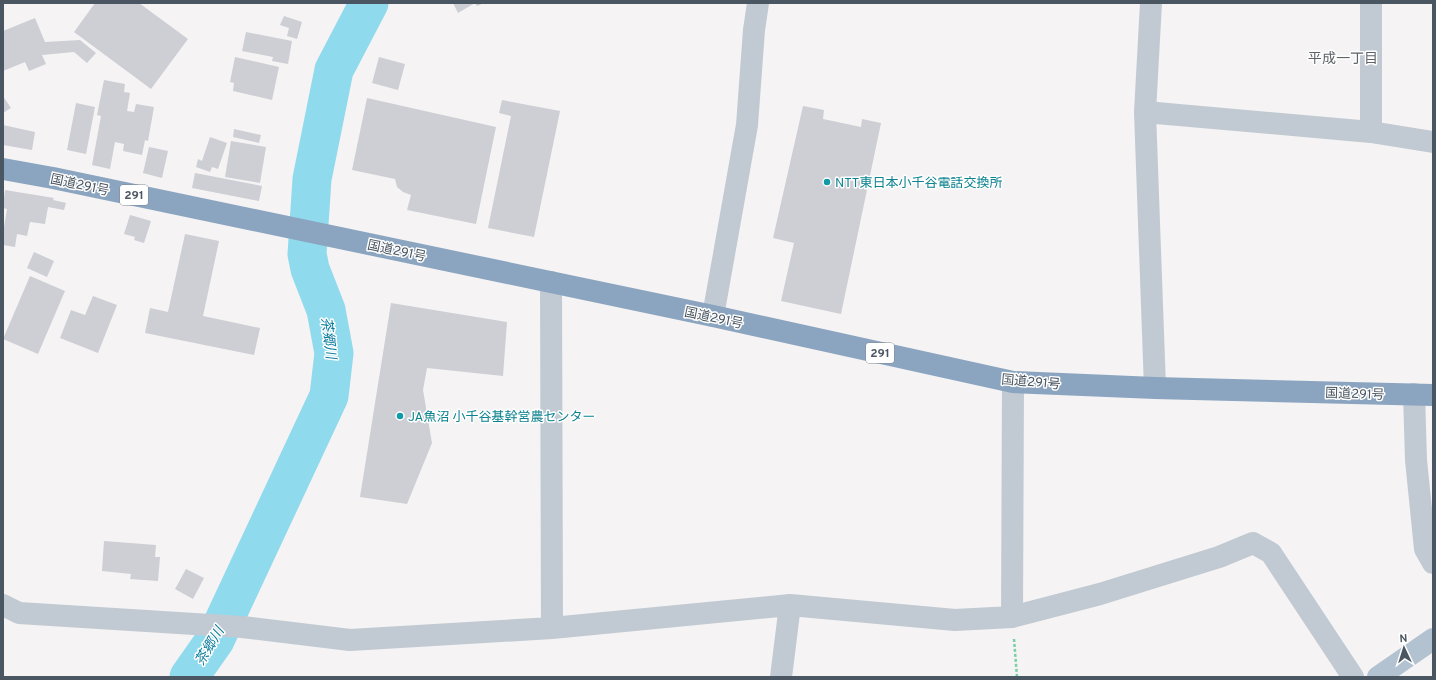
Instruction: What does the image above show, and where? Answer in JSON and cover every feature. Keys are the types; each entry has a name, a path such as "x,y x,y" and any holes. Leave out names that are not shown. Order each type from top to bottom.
{"highway":[{"name":"国道291号","path":"3,169 53,178 713,316 1013,382 1155,388 1423,395"}],"main road":[{"path":"1378,677 1433,639"}],"street":[{"path":"713,316 747,125 754,30 758,3"},
{"path":"1151,3 1146,112 1155,388"},
{"path":"1371,3 1371,132"},
{"path":"1146,112 1371,132 1433,142"},
{"path":"551,282 552,628"},
{"path":"1012,617 1013,382"},
{"path":"1423,395 1416,460 1425,549 1433,563"},
{"path":"3,605 19,612 242,627 350,640 552,628 790,606 955,620 1012,617 1100,594 1219,557 1253,543 1271,553 1353,677"},
{"path":"781,677 790,606"}],"path":[{"path":"1012,617 1017,677"}],"building":[{"path":"95,3 139,3 188,39 151,89 74,32"},
{"path":"453,3 475,3 458,13"},
{"path":"475,3 484,3 477,6"},
{"path":"284,16 302,22 297,39 287,36 289,28 280,25"},
{"path":"35,18 45,42 80,40 96,53 87,63 74,52 42,55 46,64 29,71 25,62 3,71 3,31"},
{"path":"246,32 292,41 288,64 272,61 273,57 242,51"},
{"path":"235,57 279,67 272,100 233,91 234,83 230,82"},
{"path":"379,57 405,64 398,90 372,83"},
{"path":"104,80 125,84 124,92 130,93 127,111 134,112 136,104 154,107 148,141 145,140 142,155 123,151 124,144 115,142 110,169 92,165 101,116 97,115"},
{"path":"3,96 11,108 3,113"},
{"path":"367,98 496,127 476,224 407,210 411,195 403,192 397,187 395,179 352,170"},
{"path":"502,100 560,111 534,237 488,228 511,116 499,113"},
{"path":"76,103 95,107 86,154 67,150"},
{"name":"NTT東日本小千谷電話交換所","path":"803,106 824,110 823,119 861,127 862,119 881,123 841,314 781,301 794,243 773,238"},
{"path":"3,125 35,132 32,150 3,145"},
{"path":"234,129 261,135 259,143 233,137"},
{"path":"210,137 227,143 218,169 212,167 210,172 196,167 198,159 202,161"},
{"path":"231,141 266,147 260,183 225,177"},
{"path":"149,147 168,151 162,178 143,173"},
{"path":"195,173 262,186 259,201 192,188"},
{"path":"5,190 54,198 53,200 66,203 64,210 48,207 45,224 30,222 27,236 17,234 15,247 3,245 7,209 3,208"},
{"path":"130,215 151,221 144,243 134,240 135,237 124,234"},
{"path":"185,234 219,241 203,316 260,328 254,355 145,333 150,308 168,312"},
{"path":"34,252 54,261 47,277 27,268"},
{"path":"30,276 65,291 38,354 3,339"},
{"path":"93,296 117,305 98,353 60,338 71,310 85,315"},
{"name":"JA魚沼 小千谷基幹営農センター","path":"391,303 507,322 503,376 427,368 423,390 432,443 407,504 360,497"},
{"path":"104,541 156,545 155,557 160,557 158,581 130,579 131,574 102,571"},
{"path":"186,569 204,578 193,599 175,589"}],"waterway":[{"name":"茶郷川","path":"189,677 215,640 329,396 334,353 326,310 310,269 307,254 312,179 334,70 369,3"}],"place":[{"name":"NTT東日本小千谷電話交換所","path":"827,182"},
{"name":"JA魚沼 小千谷基幹営農センター","path":"400,416"}],"district":[{"name":"平成一丁目","path":"1343,58"}]}
